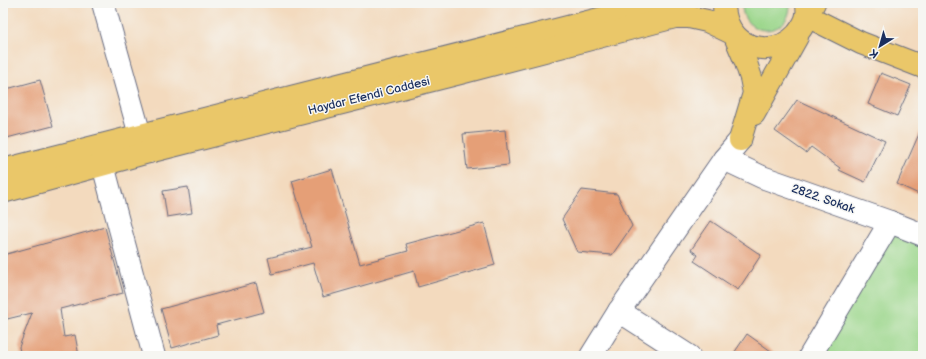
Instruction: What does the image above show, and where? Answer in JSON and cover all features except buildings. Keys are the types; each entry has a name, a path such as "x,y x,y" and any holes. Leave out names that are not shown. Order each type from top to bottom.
{"main road":[{"name":"Haydar Efendi Caddesi","path":"3,192 103,165 145,143 662,3"},
{"path":"724,3 724,13 745,60 754,93 740,140"},
{"name":"Haydar Efendi Caddesi","path":"3,170 145,143 460,73 675,17 689,17 707,21 734,34 746,44 762,49 777,48 791,41 808,13"},
{"path":"740,140 808,13 861,43 923,67"}],"street":[{"path":"103,3 145,143"},
{"path":"591,356 619,311 724,159 740,140"},
{"name":"2822. Sokak","path":"724,159 762,178 890,222 923,236"},
{"path":"103,165 154,356"},
{"path":"810,356 890,222"},
{"path":"619,311 689,356"}],"green space":[{"path":"742,3 790,3 788,15 783,23 775,28 766,30 757,28 749,23 744,15"},
{"path":"892,231 923,245 923,356 819,356"}]}
